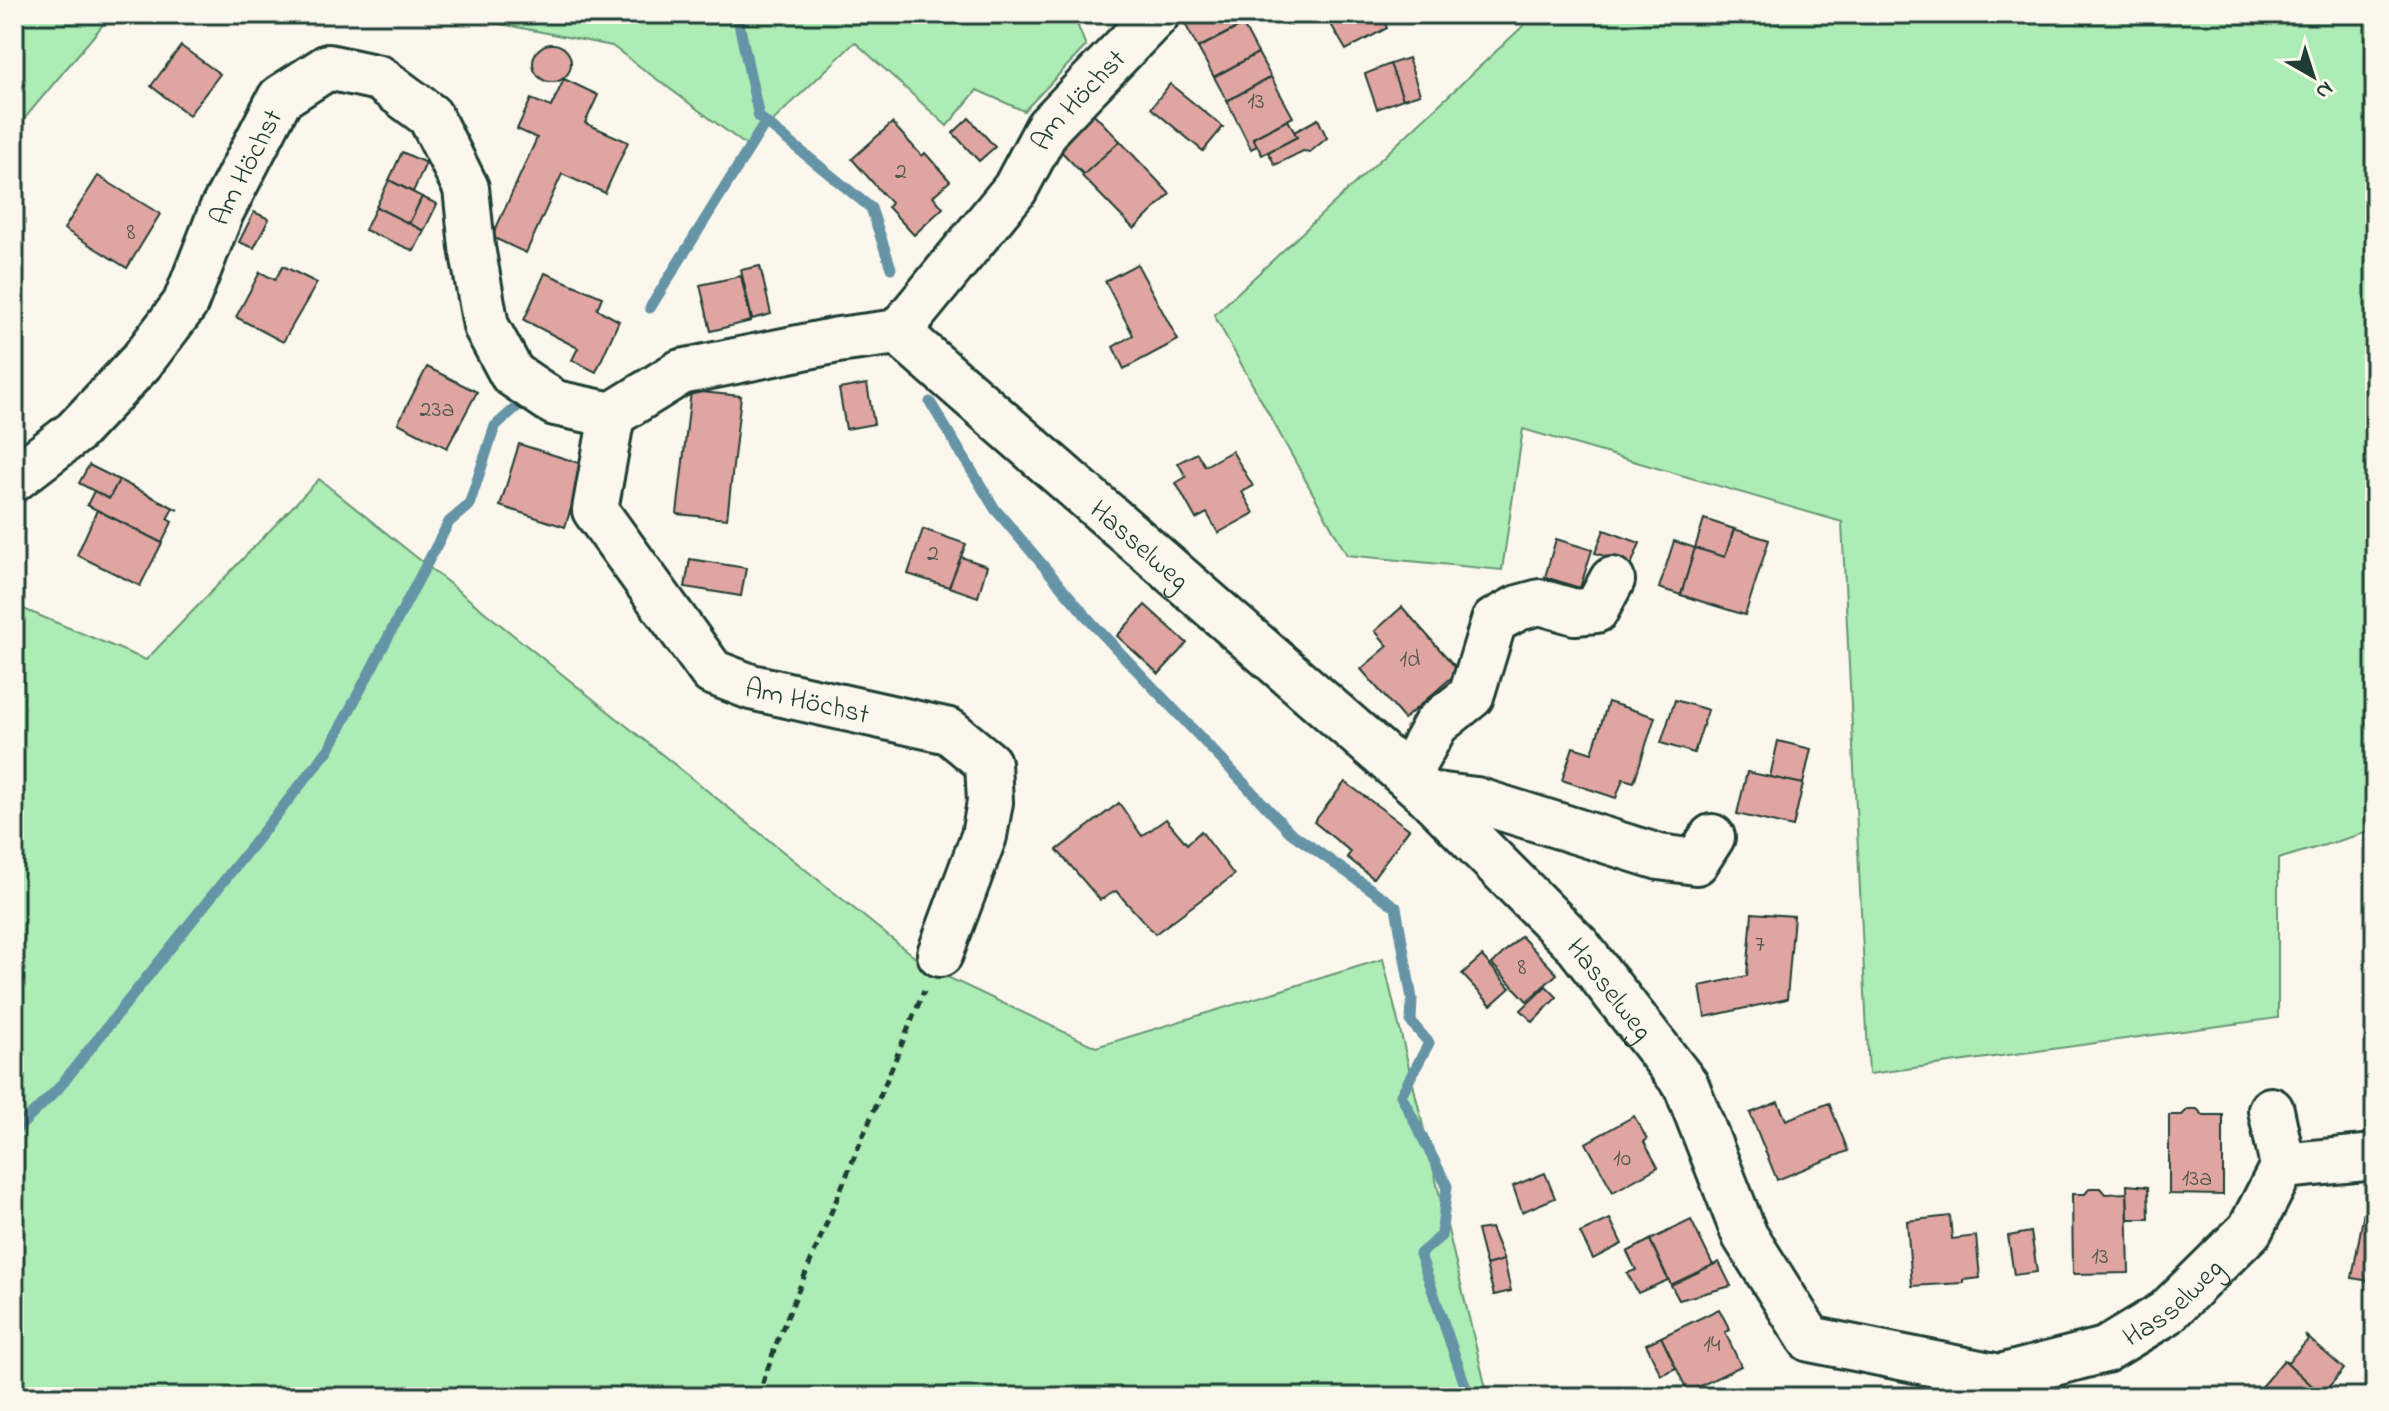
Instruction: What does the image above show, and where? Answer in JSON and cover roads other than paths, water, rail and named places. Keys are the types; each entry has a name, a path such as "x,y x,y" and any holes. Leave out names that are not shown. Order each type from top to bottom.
{"street":[{"name":"Am Höchst","path":"898,332 1015,189 1048,127 1157,14"},
{"name":"Am Höchst","path":"14,479 75,432 141,362 185,304 221,212 280,98 328,67 379,78 430,116 466,188 472,247 486,326 512,374 555,403 612,415 595,510 712,672 751,687 949,731 988,763 990,802 984,836 940,954"},
{"path":"612,415 681,372 838,340 898,332"},
{"name":"Hasselweg","path":"898,332 1417,785 1578,946 1686,1085 1745,1236 1810,1339 2000,1377 2105,1350 2166,1313 2250,1230 2283,1166"},
{"path":"1612,580 1596,610 1575,612 1540,602 1518,608 1494,621 1471,696 1436,724 1417,785 1476,800 1659,857 1696,862 1712,837"},
{"path":"2271,1110 2283,1166 2375,1157"}],"waterway":[{"path":"737,14 759,117 871,208 891,268"},
{"path":"650,308 765,123"},
{"path":"930,402 995,509 1093,624 1290,832 1396,907 1412,999 1411,1022 1429,1043 1401,1095 1447,1186 1441,1236 1420,1254 1469,1397"},
{"path":"14,1132 57,1090 329,749 449,522 469,505 495,426 521,403"}]}
